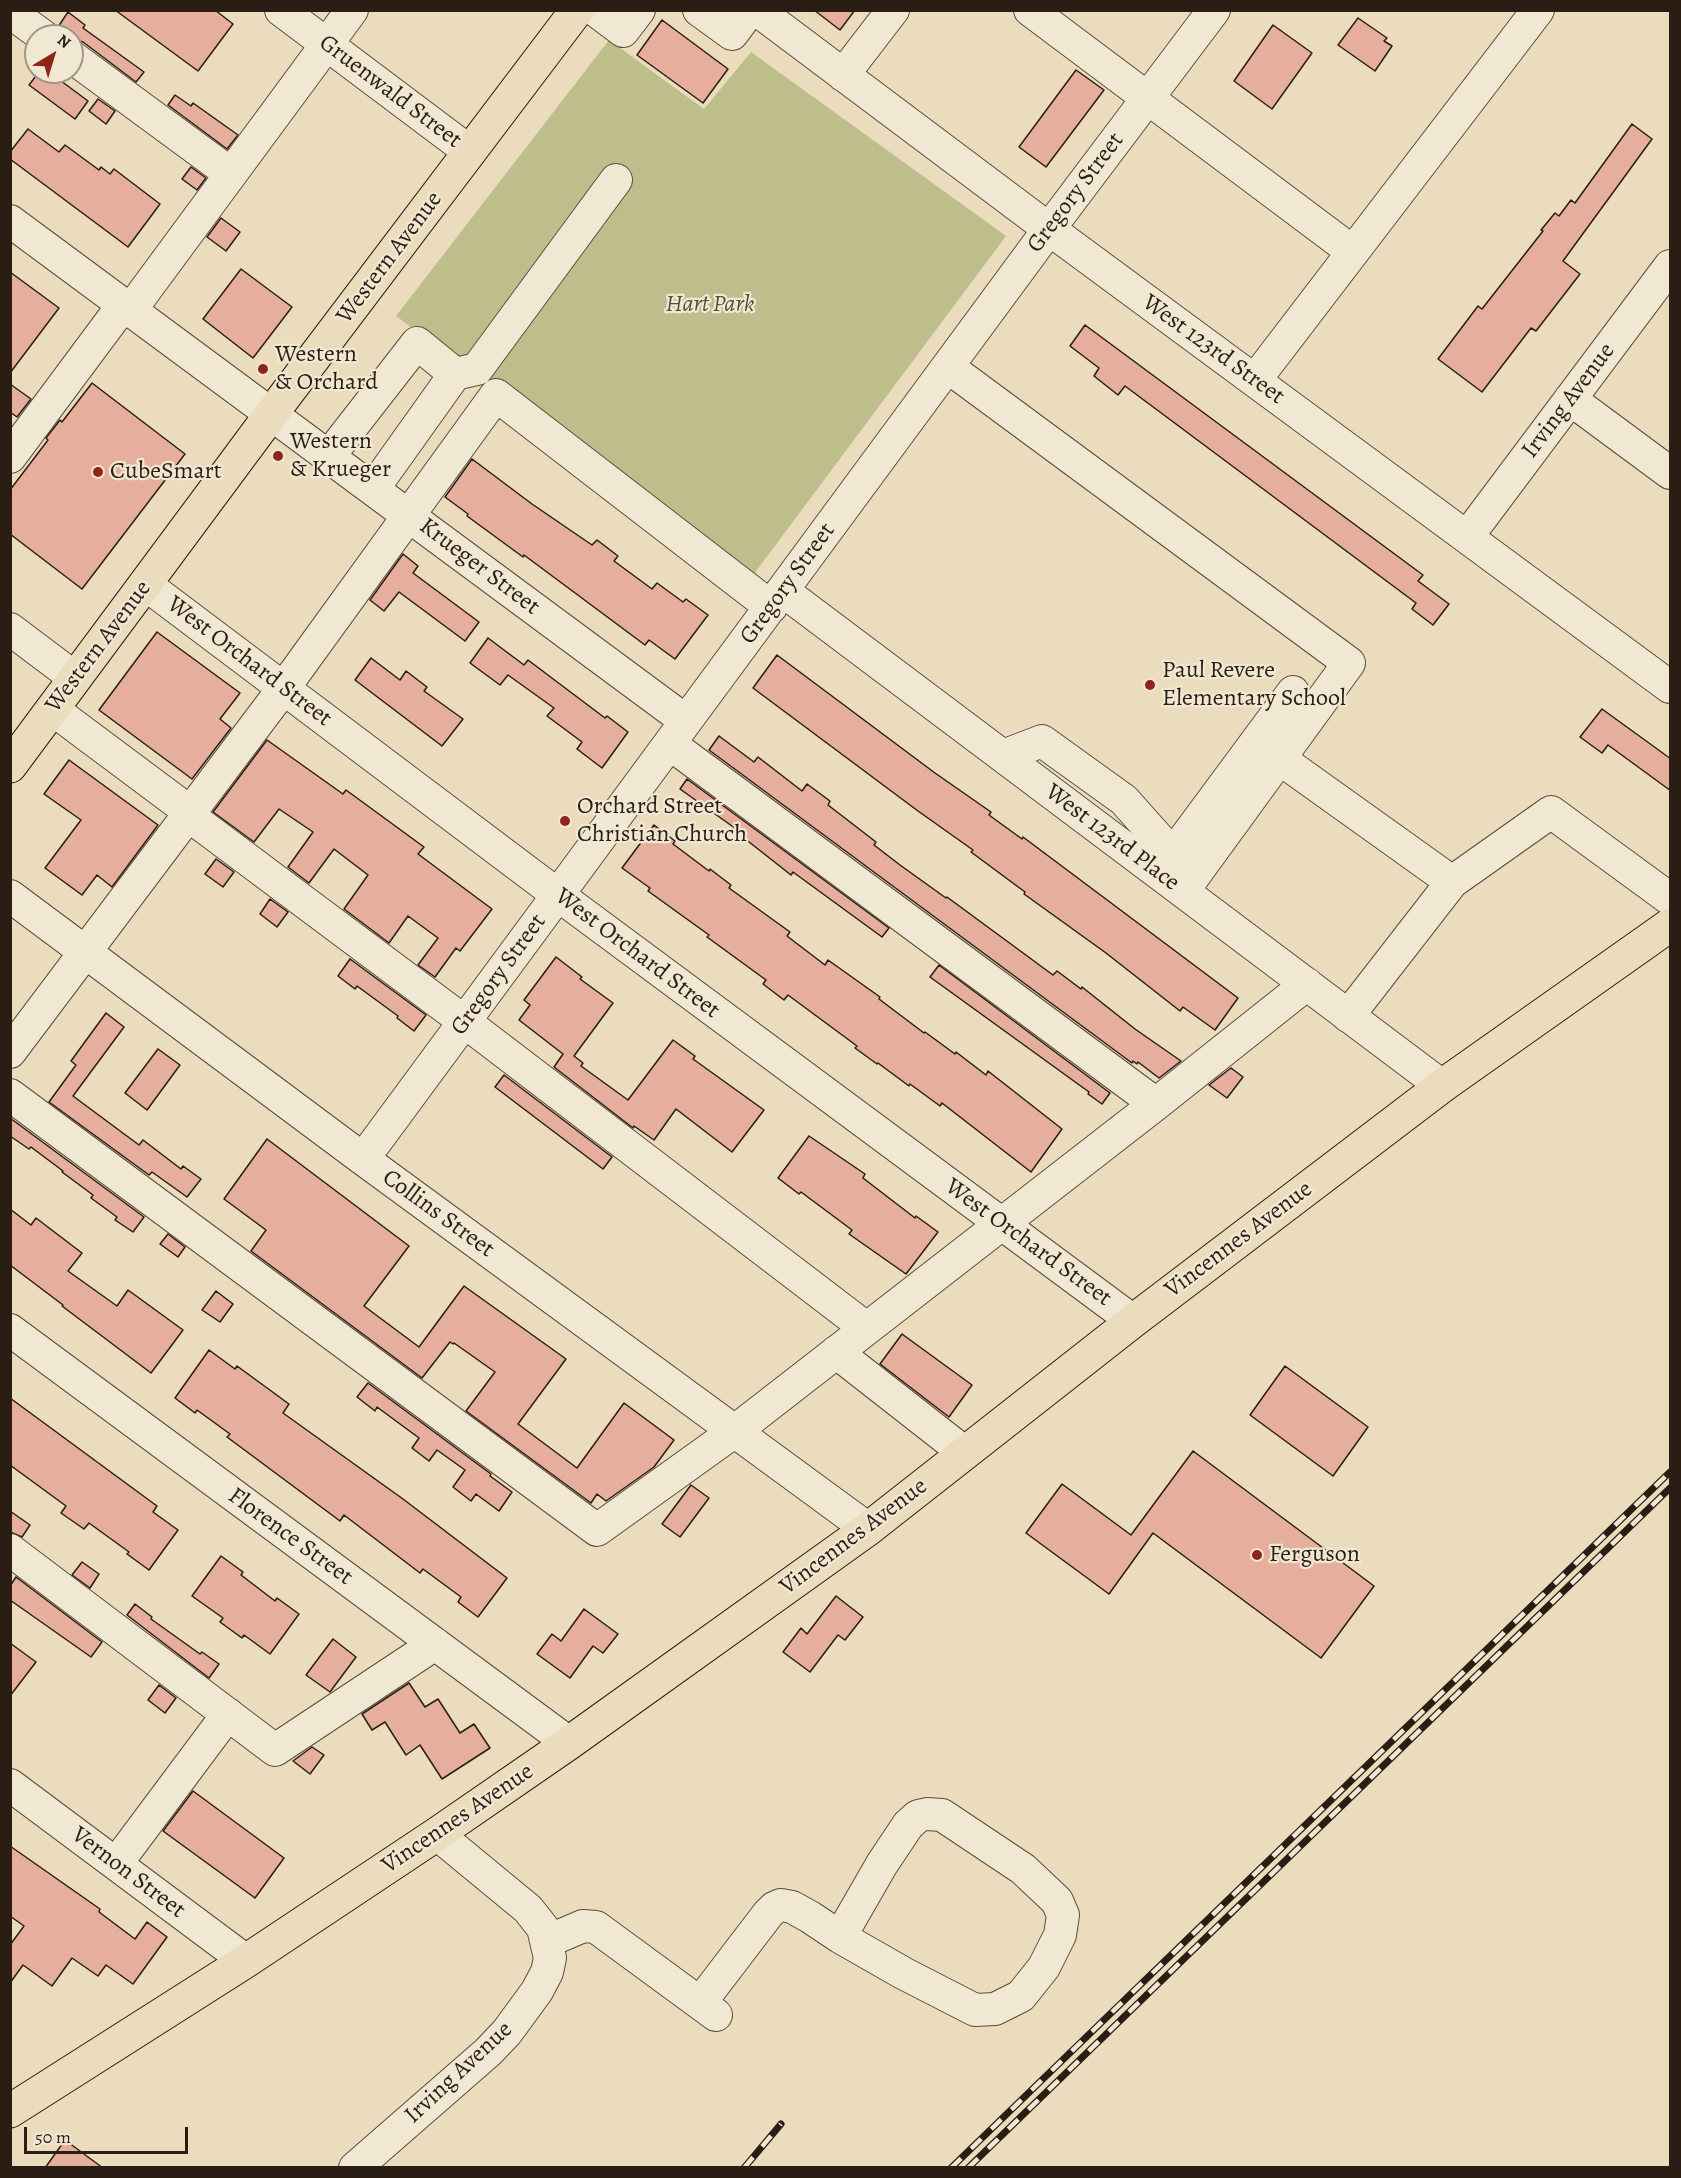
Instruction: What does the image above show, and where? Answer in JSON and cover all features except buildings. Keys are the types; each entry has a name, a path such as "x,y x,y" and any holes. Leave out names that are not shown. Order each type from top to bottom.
{"main road":[{"name":"Western Avenue","path":"10,766 272,413 577,10"},
{"name":"Vincennes Avenue","path":"10,2111 246,1961 569,1743 868,1529 1133,1321 1442,1086 1671,925"}],"street":[{"name":"Gruenwald Street","path":"281,10 470,152"},
{"path":"16,438 115,315 138,300 352,10"},
{"path":"595,10 623,31 639,10"},
{"path":"699,10 732,34 750,10"},
{"name":"West 123rd Street","path":"757,10 1049,229 1671,687"},
{"path":"843,75 892,10"},
{"path":"1030,10 1353,252"},
{"name":"Gregory Street","path":"363,1160 1049,229 1214,10"},
{"path":"1255,380 1538,10"},
{"path":"10,12 26,24"},
{"path":"84,66 231,174"},
{"path":"373,489 455,374 477,369 616,180"},
{"path":"10,221 272,413"},
{"name":"Irving Avenue","path":"1467,537 1671,266"},
{"path":"329,456 417,343 455,374"},
{"path":"948,367 1350,663 1280,759 1171,873"},
{"name":"West 123rd Place","path":"409,516 496,395 777,599 1171,873 1307,984 1442,1086"},
{"path":"1570,399 1671,473"},
{"name":"Krueger Street","path":"272,413 409,516 678,733 1156,1104"},
{"path":"10,1052 284,688 409,516"},
{"name":"West Orchard Street","path":"145,584 558,895 1133,1321"},
{"path":"10,629 75,678"},
{"path":"1171,873 1293,692"},
{"path":"52,709 866,1328"},
{"path":"1280,759 1452,882"},
{"path":"1348,1016 1452,882 1551,812 1671,899"},
{"name":"Collins Street","path":"10,896 363,1160 868,1529"},
{"path":"10,1095 597,1530 735,1431 1307,984"},
{"name":"Florence Street","path":"10,1330 569,1743"},
{"path":"836,1352 965,1454"},
{"path":"10,1550 275,1750 435,1644"},
{"path":"116,1864 228,1714"},
{"name":"Vernon Street","path":"10,1785 246,1961"},
{"path":"437,1834 528,1909 543,1928 548,1941 583,1926 596,1927 708,2010 774,1908 781,1905 792,1907 840,1937 903,1973 975,2010 995,2009 1021,1996 1044,1967 1060,1935 1063,1916 1057,1901 1023,1869 942,1815 927,1814 918,1816 908,1825 882,1864 840,1937"},
{"name":"Irving Avenue","path":"355,2168 461,2077 507,2032 537,1991 547,1972 550,1958 548,1941"}],"green space":[{"name":"Hart Park","path":"609,40 704,109 751,52 1006,236 751,578 396,316"}],"railway":[{"path":"951,2168 1670,1472"},
{"path":"968,2168 1670,1488"},
{"path":"744,2168 781,2124"}],"place":[{"name":"Western & Orchard","path":"263,369"},
{"name":"Western & Krueger","path":"278,456"},
{"name":"CubeSmart","path":"98,472"},
{"name":"Paul Revere Elementary School","path":"1150,685"},
{"name":"Orchard Street Christian Church","path":"565,821"},
{"name":"Ferguson","path":"1257,1555"}]}
